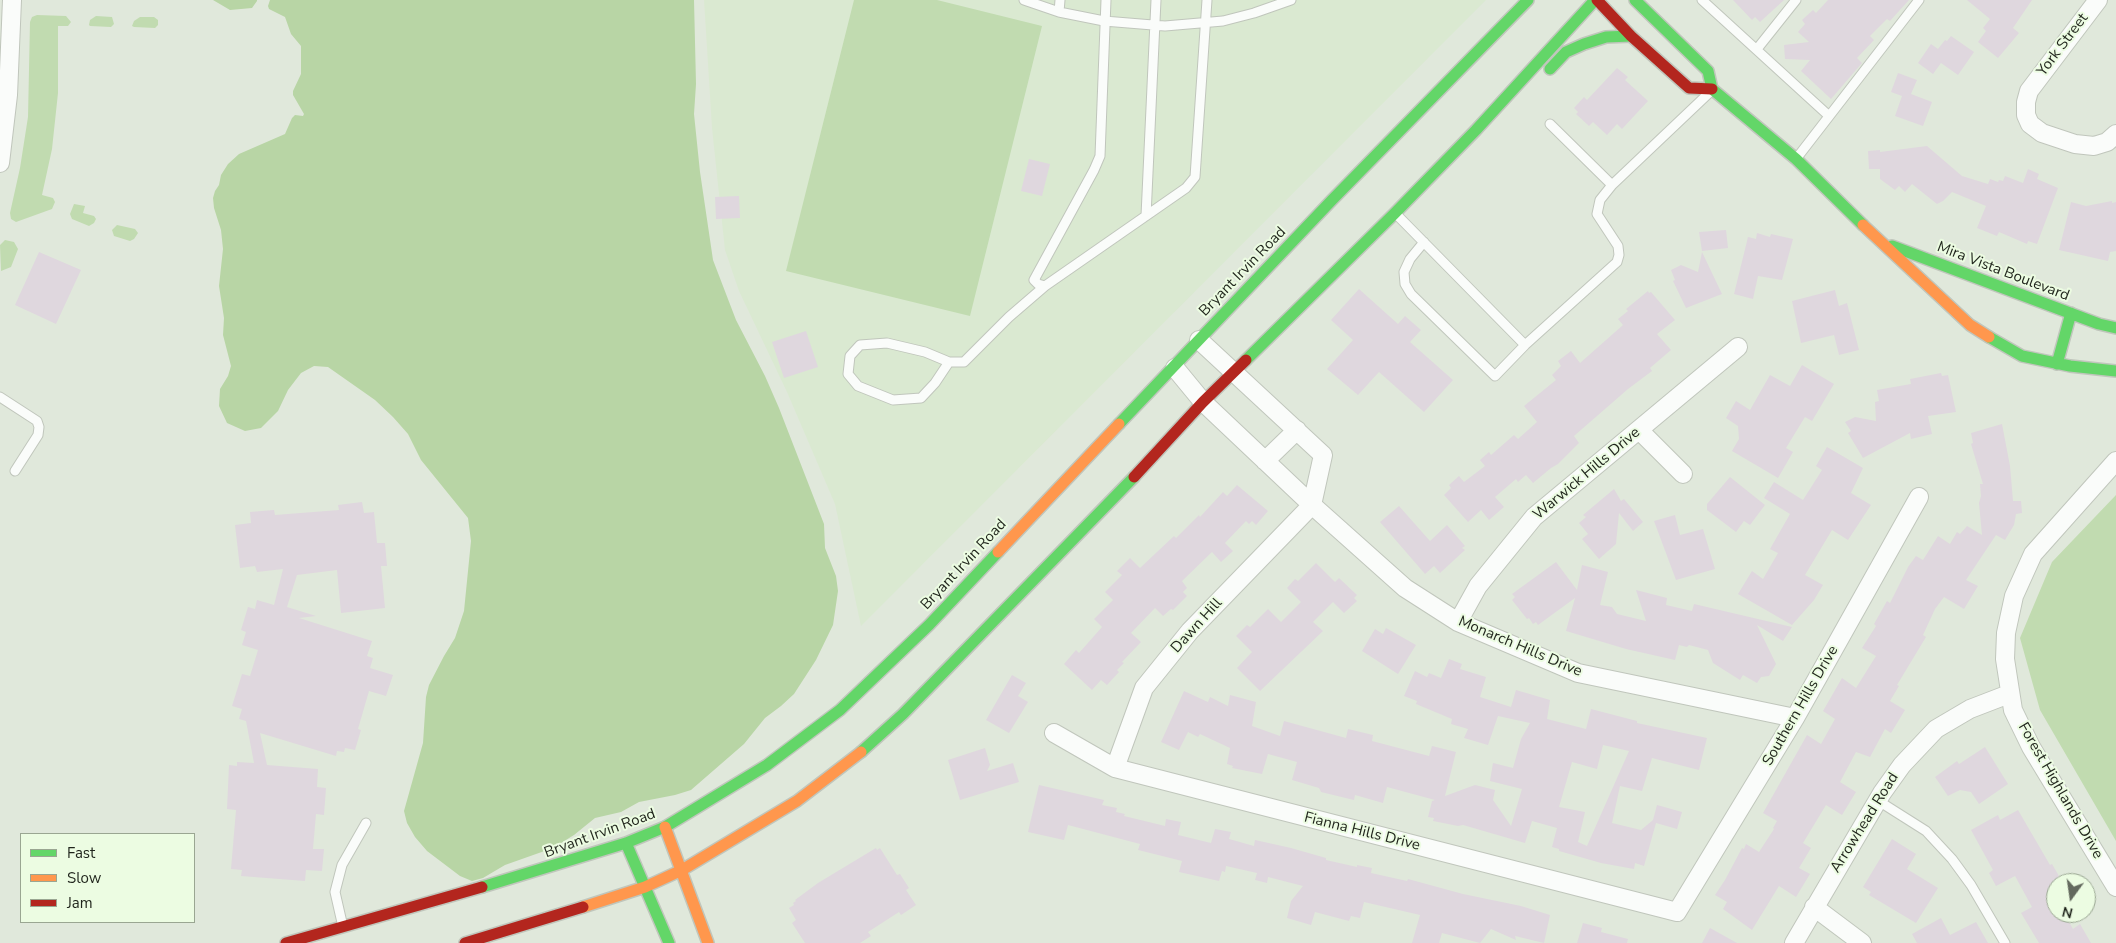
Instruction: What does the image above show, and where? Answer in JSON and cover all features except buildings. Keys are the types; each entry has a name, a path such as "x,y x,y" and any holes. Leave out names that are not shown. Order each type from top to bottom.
{"main road":[{"name":"Bryant Irvin Road","path":"286,943 344,931 540,872 626,843 665,827 767,765 840,710 929,625 1075,469 1175,368 1199,340 1332,200 1528,0"},
{"path":"465,943 544,920 644,887 682,870 797,801 855,758 903,714 1088,524 1203,402 1395,213 1476,130 1596,0 1631,36 1689,88 1712,89"},
{"name":"Mira Vista Boulevard","path":"1635,0 1708,72 1712,89 1796,159 1880,242 1970,325 2022,356 2057,364 2116,371"},
{"path":"1540,79 1566,52 1606,38 1631,36"},
{"path":"1476,130 1507,114"},
{"name":"Mira Vista Boulevard","path":"1880,242 2099,324 2116,328"},
{"path":"2057,364 2071,313"},
{"path":"665,827 708,943"},
{"path":"626,843 668,943"}],"street":[{"path":"0,163 8,95 12,0"},
{"name":"York Street","path":"2098,0 2029,91 2026,102 2026,115 2030,124 2042,133 2075,144 2094,146 2107,142 2116,134"},
{"path":"1199,340 1323,455 1312,505"},
{"name":"Warwick Hills Drive","path":"1458,622 1478,586 1534,518 1738,347"},
{"name":"Monarch Hills Drive","path":"1175,368 1203,402 1312,505 1405,588 1458,622 1578,673 1796,718"},
{"path":"1265,461 1297,430"},
{"path":"1639,430 1682,474"},
{"name":"Forest Highlands Drive","path":"2116,460 2033,554 2014,596 2006,632 2005,659 2013,710 2030,747 2116,887"},
{"name":"Southern Hills Drive","path":"1677,912 1796,718 1919,497"},
{"name":"Dawn Hill","path":"1115,768 1144,688 1190,631 1312,505"},
{"name":"Arrowhead Road","path":"1794,943 1877,800 1902,765 1936,729 1970,709 2010,694"},
{"name":"Fianna Hills Drive","path":"1054,733 1115,768 1677,912"},
{"path":"1814,907 1862,943"}],"lane":[{"path":"1024,0 1059,12 1104,21 1154,25 1205,23 1254,13 1291,0"},
{"path":"1059,12 1060,0"},
{"path":"1045,286 1038,284 1034,280 1100,156 1106,0"},
{"path":"1146,216 1156,0"},
{"path":"949,362 935,383 921,398 893,400 858,386 848,374 850,356 860,346 887,343 925,352 949,362 964,362 1009,317 1045,286 1186,188 1195,177 1207,0"},
{"path":"1702,0 1828,115"},
{"path":"1757,49 1796,0"},
{"path":"1796,159 1828,115 1919,0"},
{"path":"1424,242 1410,259 1404,272 1405,284 1411,294 1494,376 1525,345 1617,262 1619,255 1618,246 1597,214 1600,200 1612,184 1712,89"},
{"path":"1550,124 1612,184"},
{"path":"1395,213 1525,345"},
{"path":"0,397 37,421 40,427 38,435 16,472"},
{"path":"1877,800 1926,831 1952,860 1971,885 2005,943"},
{"path":"344,931 336,892 342,865 366,823"}],"shaded area":[{"path":"704,0 1486,0 861,626 835,504 787,392 739,291 725,250 712,128"}],"green space":[{"path":"213,0 257,1 252,8 230,10"},
{"path":"270,0 694,0 696,84 694,114 700,172 713,260 736,320 779,408 824,524 825,548 836,576 838,591 833,625 816,660 794,694 765,718 744,744 691,790 639,802 621,812 595,818 574,835 553,848 505,865 483,878 472,881 460,876 427,851 415,837 407,823 404,811 423,743 426,697 429,685 455,638 464,611 471,541 468,518 421,460 408,434 393,417 375,400 328,367 314,366 301,373 288,390 278,411 261,428 245,431 227,423 219,406 220,389 228,376 231,366 223,335 224,318 219,286 223,249 221,230 214,208 213,198 215,191 219,185 221,175 228,164 239,154 285,134 292,118 295,115 303,116 304,114 293,95 301,74 301,46 291,34 285,17 269,9"},
{"path":"854,0 937,0 1042,26 970,316 786,271"},
{"path":"37,15 66,16 71,22 68,26 58,26 58,93 52,149 42,195 53,198 55,202 52,209 16,222 11,219 10,213 20,168 28,117 30,22 32,17"},
{"path":"96,16 112,17 114,24 111,27 90,26 90,20"},
{"path":"140,17 154,17 158,20 158,25 155,28 132,26 134,21"},
{"path":"74,204 85,206 83,213 94,216 96,219 94,223 89,226 72,219 70,214"},
{"path":"117,225 135,229 138,233 130,241 114,236 112,230"},
{"path":"5,240 14,242 18,249 11,267 1,271 0,245"},
{"path":"2116,495 2116,841 2040,710 2020,638 2052,562"}],"traffic: fast":[{"path":"1119,424 1332,200 1528,0"},
{"path":"1246,360 1476,130 1595,0"},
{"path":"1635,0 1708,71 1712,89 1796,159 1863,225"},
{"path":"1550,69 1566,52 1584,44 1606,37 1631,36"},
{"path":"1892,246 2099,324 2116,328"},
{"path":"2057,364 2071,313"},
{"path":"1989,337 2022,356 2070,366 2116,371"},
{"path":"861,752 903,714 1134,477"},
{"path":"482,887 626,843 665,827 767,765 840,710 929,625 998,552"},
{"path":"626,843 669,943"}],"traffic: slow":[{"path":"1863,225 1970,325 1989,337"},
{"path":"998,552 1119,424"},
{"path":"583,907 645,887 682,870 797,801 861,752"},
{"path":"665,827 708,943"}],"traffic: jam":[{"path":"1597,0 1631,36 1689,88 1712,89"},
{"path":"1134,477 1203,402 1246,360"},
{"path":"286,943 482,887"},
{"path":"465,943 583,907"}]}
